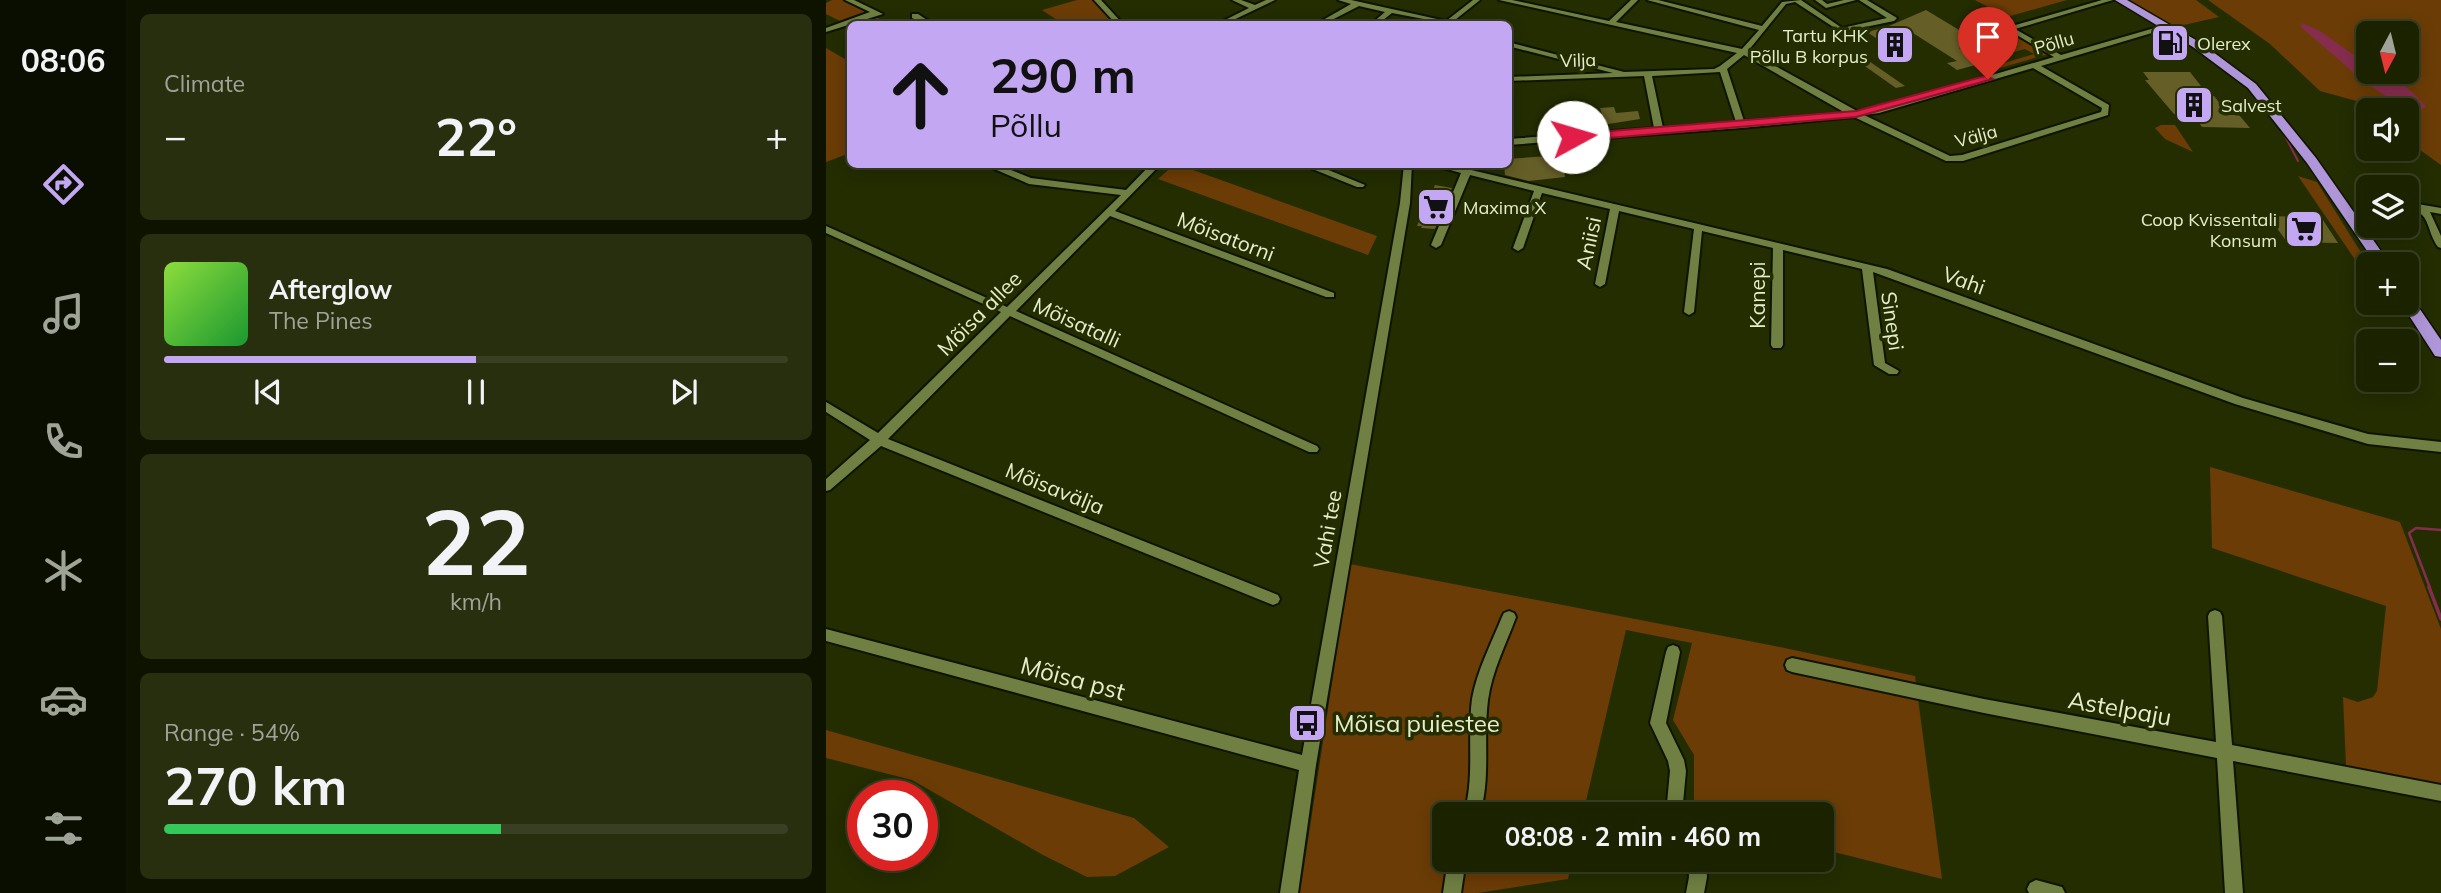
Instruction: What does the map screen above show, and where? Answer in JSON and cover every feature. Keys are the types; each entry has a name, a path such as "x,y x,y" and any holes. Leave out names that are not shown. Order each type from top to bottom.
{"highway":[{"path":"2120,0 2153,17 2240,75 2273,109 2375,252"},
{"path":"2290,132 2314,175 2366,252"},
{"path":"2410,315 2440,350"},
{"path":"2417,315 2440,350"}],"street":[{"path":"848,0 877,14 855,21"},
{"path":"1097,0 1116,21"},
{"path":"1235,0 1255,8"},
{"path":"1227,21 1272,0"},
{"path":"1341,0 1433,21"},
{"path":"1450,21 1477,0"},
{"path":"1502,0 1743,51 1856,114"},
{"path":"1611,23 1635,0"},
{"path":"1650,0 1763,29"},
{"path":"1741,125 1723,68 1763,29 1780,2 1795,0 1834,27 1843,30 1892,18 1862,0"},
{"path":"1807,8 1821,2 1853,0"},
{"path":"2059,57 2008,28 2110,0"},
{"path":"1325,21 1357,4"},
{"path":"1378,21 1390,11"},
{"path":"915,16 924,21"},
{"path":"2139,35 2155,26 2153,17"},
{"path":"826,30 847,23"},
{"name":"Põllu","path":"1856,114 1876,111 2168,27"},
{"path":"1512,45 1595,64 1622,74"},
{"name":"Välja","path":"1856,114 1942,156 1955,159 2105,113 2106,107 2033,65"},
{"name":"Vilja","path":"1512,79 1715,71 1723,68"},
{"path":"1648,74 1659,130"},
{"path":"1512,142 1856,114"},
{"path":"997,168 1029,181 1128,193"},
{"name":"Mõisa allee","path":"826,486 879,440 1153,168"},
{"path":"1315,168 1360,185"},
{"name":"Vahi tee","path":"1289,893 1308,765 1410,168"},
{"name":"Vahi","path":"1448,168 1867,267 2239,401 2368,439 2441,447"},
{"name":"Vahi","path":"1456,168 1466,173"},
{"path":"1436,245 1466,173"},
{"path":"1518,248 1538,191"},
{"path":"2419,208 2441,211"},
{"name":"Aniisi","path":"1600,284 1615,209"},
{"path":"2422,209 2433,223 2435,236 2441,245"},
{"name":"Mõisatorni","path":"1109,212 1330,295"},
{"name":"Mõisatalli","path":"826,229 1313,449"},
{"path":"1689,312 1699,229"},
{"name":"Kanepi","path":"1777,345 1778,246"},
{"name":"Sinepi","path":"1867,267 1880,365 1893,371"},
{"name":"Mõisavälja","path":"826,406 879,440 1273,599"},
{"path":"2216,616 2234,893"},
{"path":"1475,802 1479,786 1480,701 1484,682 1509,617"},
{"name":"Mõisa pst","path":"826,635 1308,765"},
{"path":"1673,652 1658,723 1676,760 1678,771 1675,802"},
{"name":"Astelpaju","path":"1791,665 1984,706 2441,793"},
{"path":"1452,893 1455,872"},
{"path":"1695,893 1698,872"},
{"path":"2036,889 2056,893"}],"shaded area":[{"path":"842,0 884,21 847,21 847,24 826,14 826,3"},
{"path":"1077,0 1093,0 1113,21 1058,21 1042,10"},
{"path":"1975,0 2067,0 2007,17"},
{"path":"2126,0 2196,0 2219,17 2175,27"},
{"path":"2208,0 2441,0 2441,165 2419,149 2419,98 2356,98 2356,101 2320,91 2270,44"},
{"path":"2302,23 2320,31 2356,56 2356,79 2353,72 2300,26"},
{"path":"1988,28 2009,31 2049,54 2000,68 1996,65 1997,61 2004,63 2034,54 2025,49 2003,55 1966,33"},
{"path":"826,48 847,60 847,154 826,162"},
{"path":"2366,84 2401,84 2418,98 2389,98"},
{"path":"2419,99 2426,107 2419,109"},
{"path":"2175,125 2193,152 2165,139 2155,128"},
{"path":"1170,168 1186,168 1377,236 1368,255 1158,179"},
{"path":"2298,176 2317,182 2361,252 2356,252 2356,261"},
{"path":"2210,467 2400,522 2441,629 2441,787 2346,766 2343,697 2358,702 2373,697 2377,691 2386,606 2212,548"},
{"path":"1350,564 1780,647 1915,676 1942,879 1834,852 1834,802 1694,802 1694,755 1673,720 1692,643 1626,630 1586,802 1432,802 1432,872 1569,872 1568,879 1478,893 1300,893"},
{"path":"826,730 1134,818 1169,847 1115,876 1087,877 938,795 938,780 912,780 826,758"}],"building":[{"path":"1926,10 1979,42 1959,48 1983,63 1957,70 1947,63 1957,61 1905,28 1885,33 1912,51 1900,54 1867,32 1879,29 1883,32 1882,29"},
{"path":"1863,57 1905,86 1896,88 1859,62"},
{"name":"Salvest","path":"2143,72 2190,72 2208,95 2214,96 2229,115 2239,115 2250,128 2202,127 2197,120 2174,114 2145,80 2149,80"},
{"path":"1614,107 1616,113 1638,111 1640,119 1602,125 1601,121 1581,123 1579,115 1602,114 1600,108"},
{"path":"1562,155 1565,177 1529,181 1505,175 1504,168 1512,168 1512,159"},
{"name":"Maxima X","path":"1435,185 1452,188 1435,229 1421,228 1422,226 1417,226"},
{"name":"Coop Kvissentali Konsum","path":"2268,216 2321,217 2338,243 2287,242"}],"waterway":[{"path":"2284,134 2298,161"},
{"path":"2430,588 2409,533 2416,528 2441,530"},
{"path":"2429,587 2441,619"}],"place":[{"name":"Olerex","path":"2170,43"},
{"name":"Tartu KHK Põllu B korpus","path":"1895,45"},
{"name":"Salvest","path":"2194,105"},
{"name":"Maxima X","path":"1436,207"},
{"name":"Coop Kvissentali Konsum","path":"2304,229"},
{"name":"Mõisa puiestee","path":"1307,723"}],"route":[{"path":"1573,137 1835,117 1876,111 1988,79"}]}
